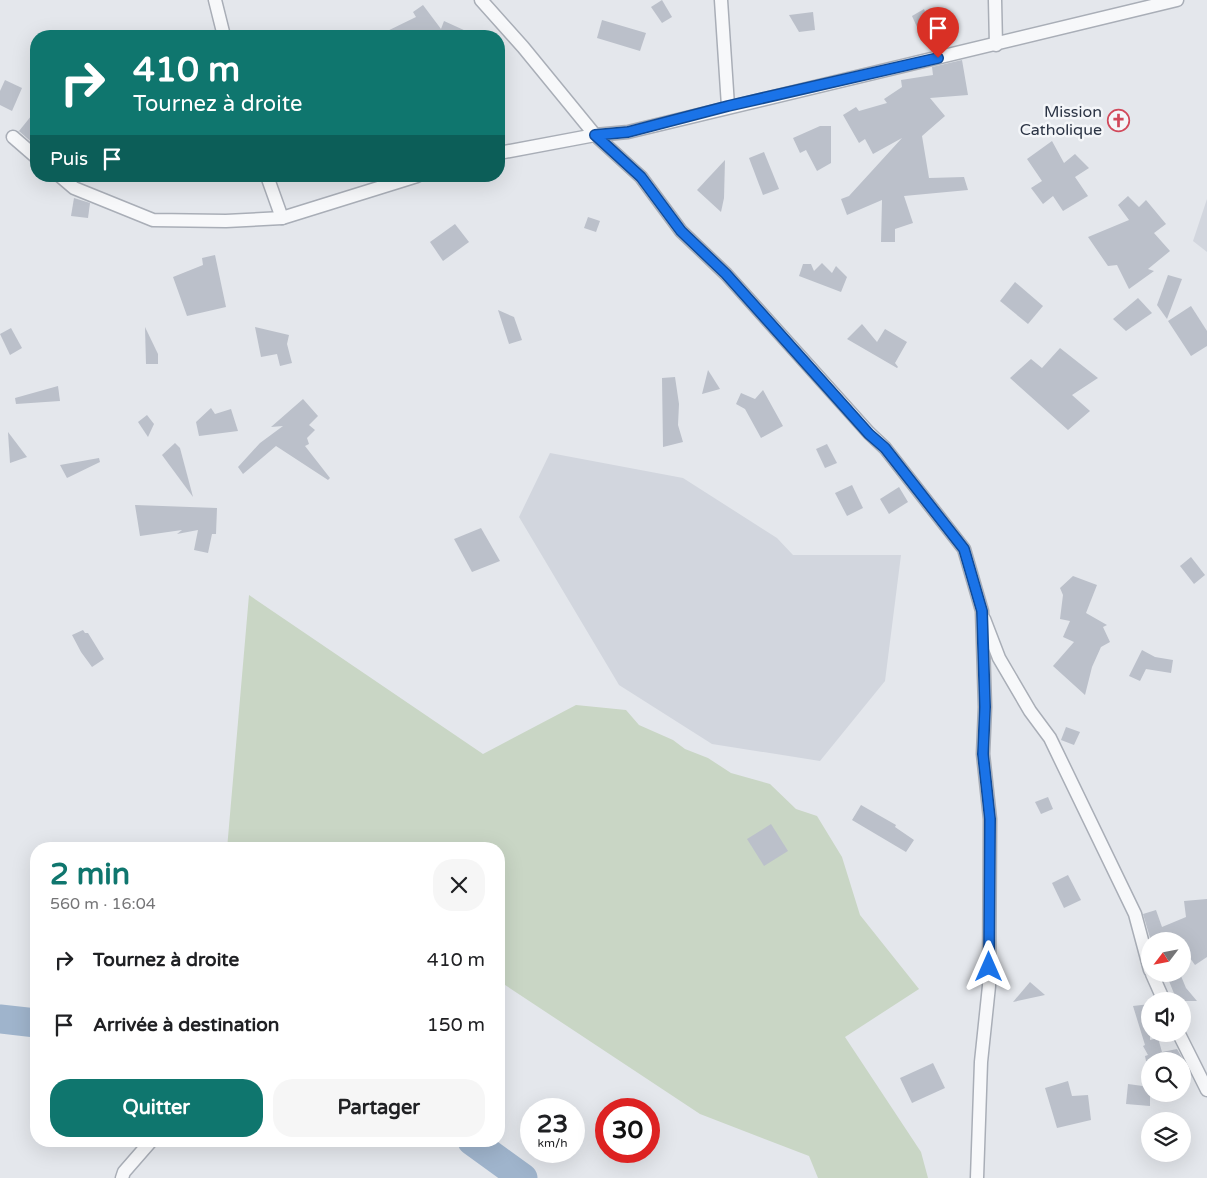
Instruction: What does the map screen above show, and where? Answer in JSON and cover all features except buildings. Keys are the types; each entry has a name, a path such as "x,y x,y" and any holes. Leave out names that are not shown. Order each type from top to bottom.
{"street":[{"path":"214,0 222,30"},
{"path":"481,0 523,47 595,135 641,177 681,231 726,274 869,434 885,448 964,549 982,611 999,658 1030,711 1050,738 1135,914 1141,936"},
{"path":"721,0 728,106"},
{"path":"995,0 996,45"},
{"path":"505,152 595,135 628,132 728,106 996,45 1038,32 1177,0"},
{"path":"13,137 30,152"},
{"path":"67,182 74,188 153,220 226,221 282,218 398,182"},
{"path":"268,182 282,218"},
{"path":"977,1178 981,1072 989,986 990,819 983,754 985,707 982,611"},
{"path":"1183,1042 1207,1090"},
{"path":"122,1178 124,1172 147,1147"}],"shaded area":[{"path":"1207,199 1207,252 1193,241"},
{"path":"550,453 683,478 777,538 793,555 901,555 885,681 820,761 712,744 619,685 519,517"}],"green space":[{"path":"249,595 483,754 576,705 626,710 639,725 673,740 685,749 708,758 731,773 770,784 796,809 817,816 842,857 860,915 919,989 845,1037 921,1152 928,1178 818,1178 809,1156 700,1114 505,985 505,842 228,842"}],"waterway":[{"path":"0,1019 30,1022"},
{"path":"480,1147 523,1178"}],"place":[{"name":"Mission Catholique","path":"1118,120"}],"route":[{"path":"938,58 728,106 628,132 595,135 641,177 681,231 726,274 869,434 885,448 964,549 982,611 982,662 985,707 983,754 990,819 989,967"}]}
